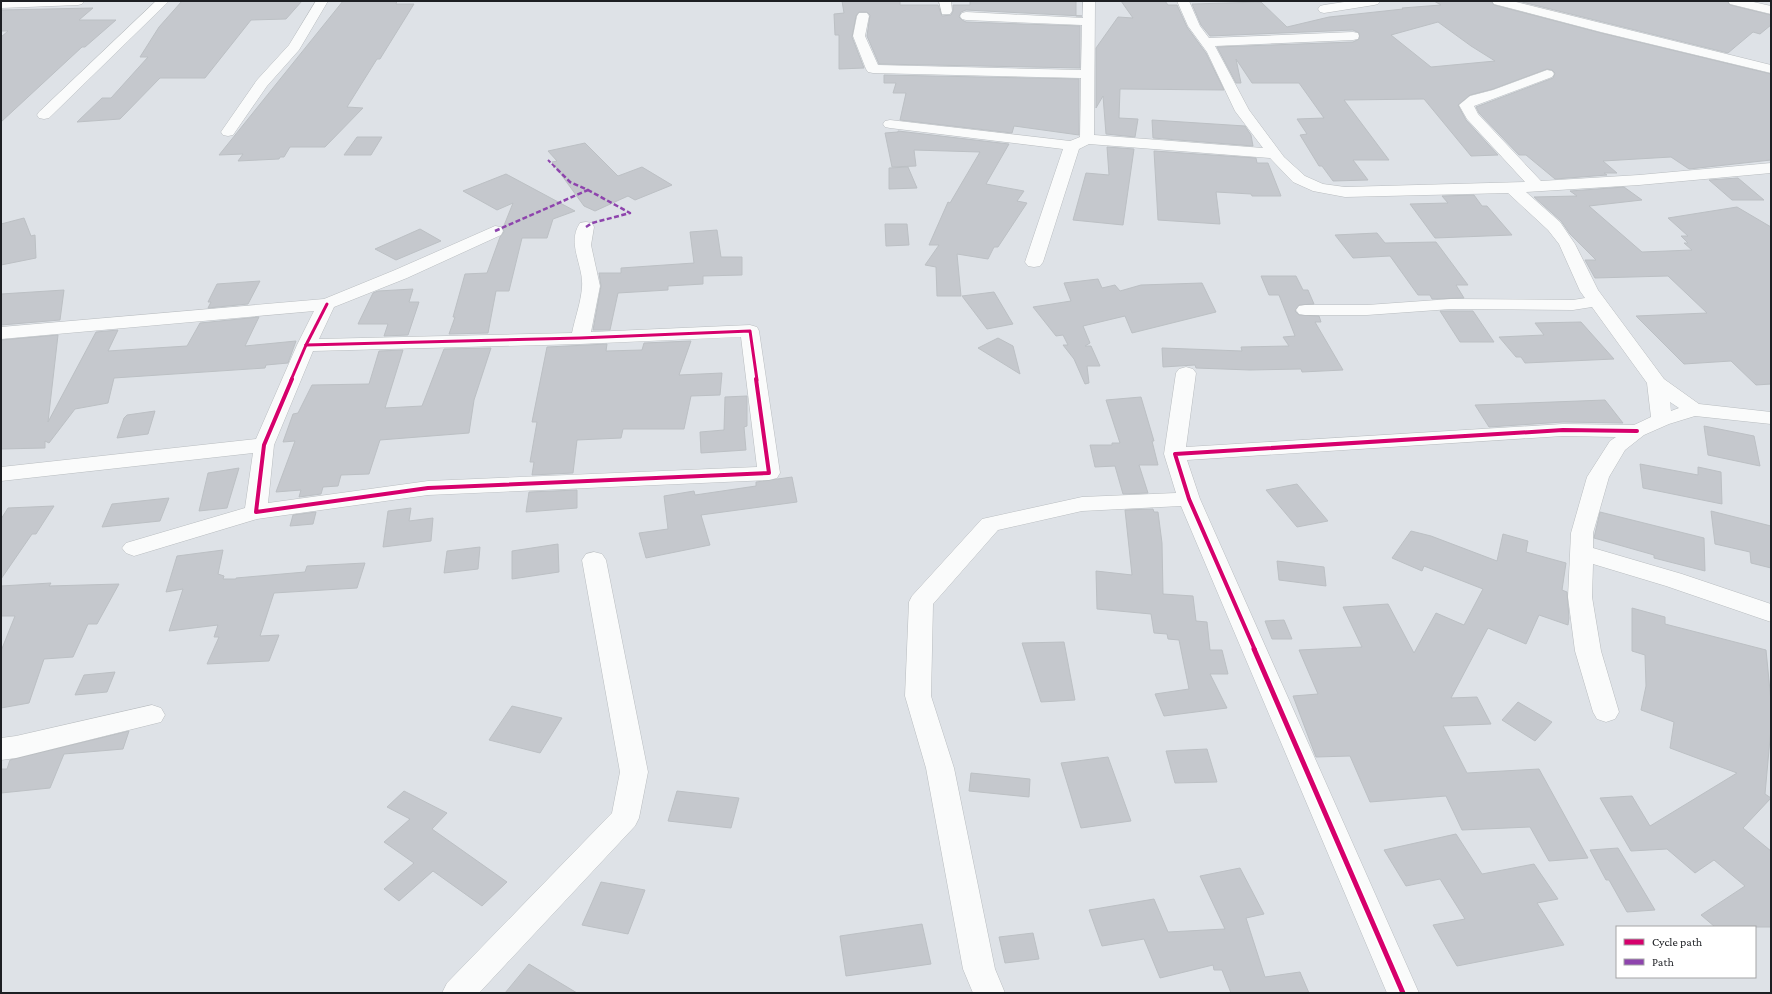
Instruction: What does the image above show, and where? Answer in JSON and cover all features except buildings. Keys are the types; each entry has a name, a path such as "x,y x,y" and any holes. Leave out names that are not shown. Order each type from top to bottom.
{"street":[{"path":"1,4 78,1"},
{"path":"44,115 163,1"},
{"path":"228,132 262,83 294,47 322,1"},
{"path":"1088,139 1089,1"},
{"path":"1183,1 1194,26 1213,52 1225,73 1242,111 1275,154 1299,179 1319,188 1345,192 1512,188 1639,180 1771,168"},
{"path":"1324,9 1374,1"},
{"path":"1498,1 1613,31 1771,69"},
{"path":"1734,1 1771,10"},
{"path":"863,16 859,36 873,69 1089,74"},
{"path":"966,16 1088,22"},
{"path":"1206,42 1353,36"},
{"path":"1537,186 1472,116 1466,105 1473,99 1502,92 1515,85 1547,74"},
{"path":"890,124 1072,146 1088,139 1275,154"},
{"path":"1034,262 1072,146"},
{"path":"1752,170 1771,184"},
{"path":"1512,188 1554,226 1567,244 1590,291 1657,383 1694,410"},
{"path":"580,338 590,286 583,245 586,227"},
{"path":"1,332 327,304 401,274 495,231"},
{"path":"1306,310 1367,310 1452,304 1573,305 1597,301"},
{"path":"256,512 264,444 306,345 327,304"},
{"path":"134,548 256,512 428,488 769,473 750,331 580,338 306,345"},
{"path":"1186,373 1175,454 1189,499 1402,993"},
{"path":"1657,383 1662,420"},
{"path":"1606,712 1588,651 1580,597 1582,533 1598,477 1617,446 1637,432 1662,420 1694,410 1771,418"},
{"path":"1175,454 1563,430 1637,432"},
{"path":"1,474 264,444"},
{"path":"989,993 979,970 940,768 918,696 921,602 990,524 1082,504 1189,499"},
{"path":"1581,552 1674,580 1771,613"},
{"path":"458,993 624,818 634,772 594,560"},
{"path":"1,749 16,747 152,715"}],"marked path":[{"path":"495,231 588,190 570,182 548,160"},
{"path":"586,227 592,223 630,213 588,190"}],"cycle path":[{"path":"306,345 580,338 750,331 769,473 428,488 256,512 264,445 306,345 327,304"},
{"path":"1403,993 1189,499 1175,454 1563,430 1637,431"}]}
